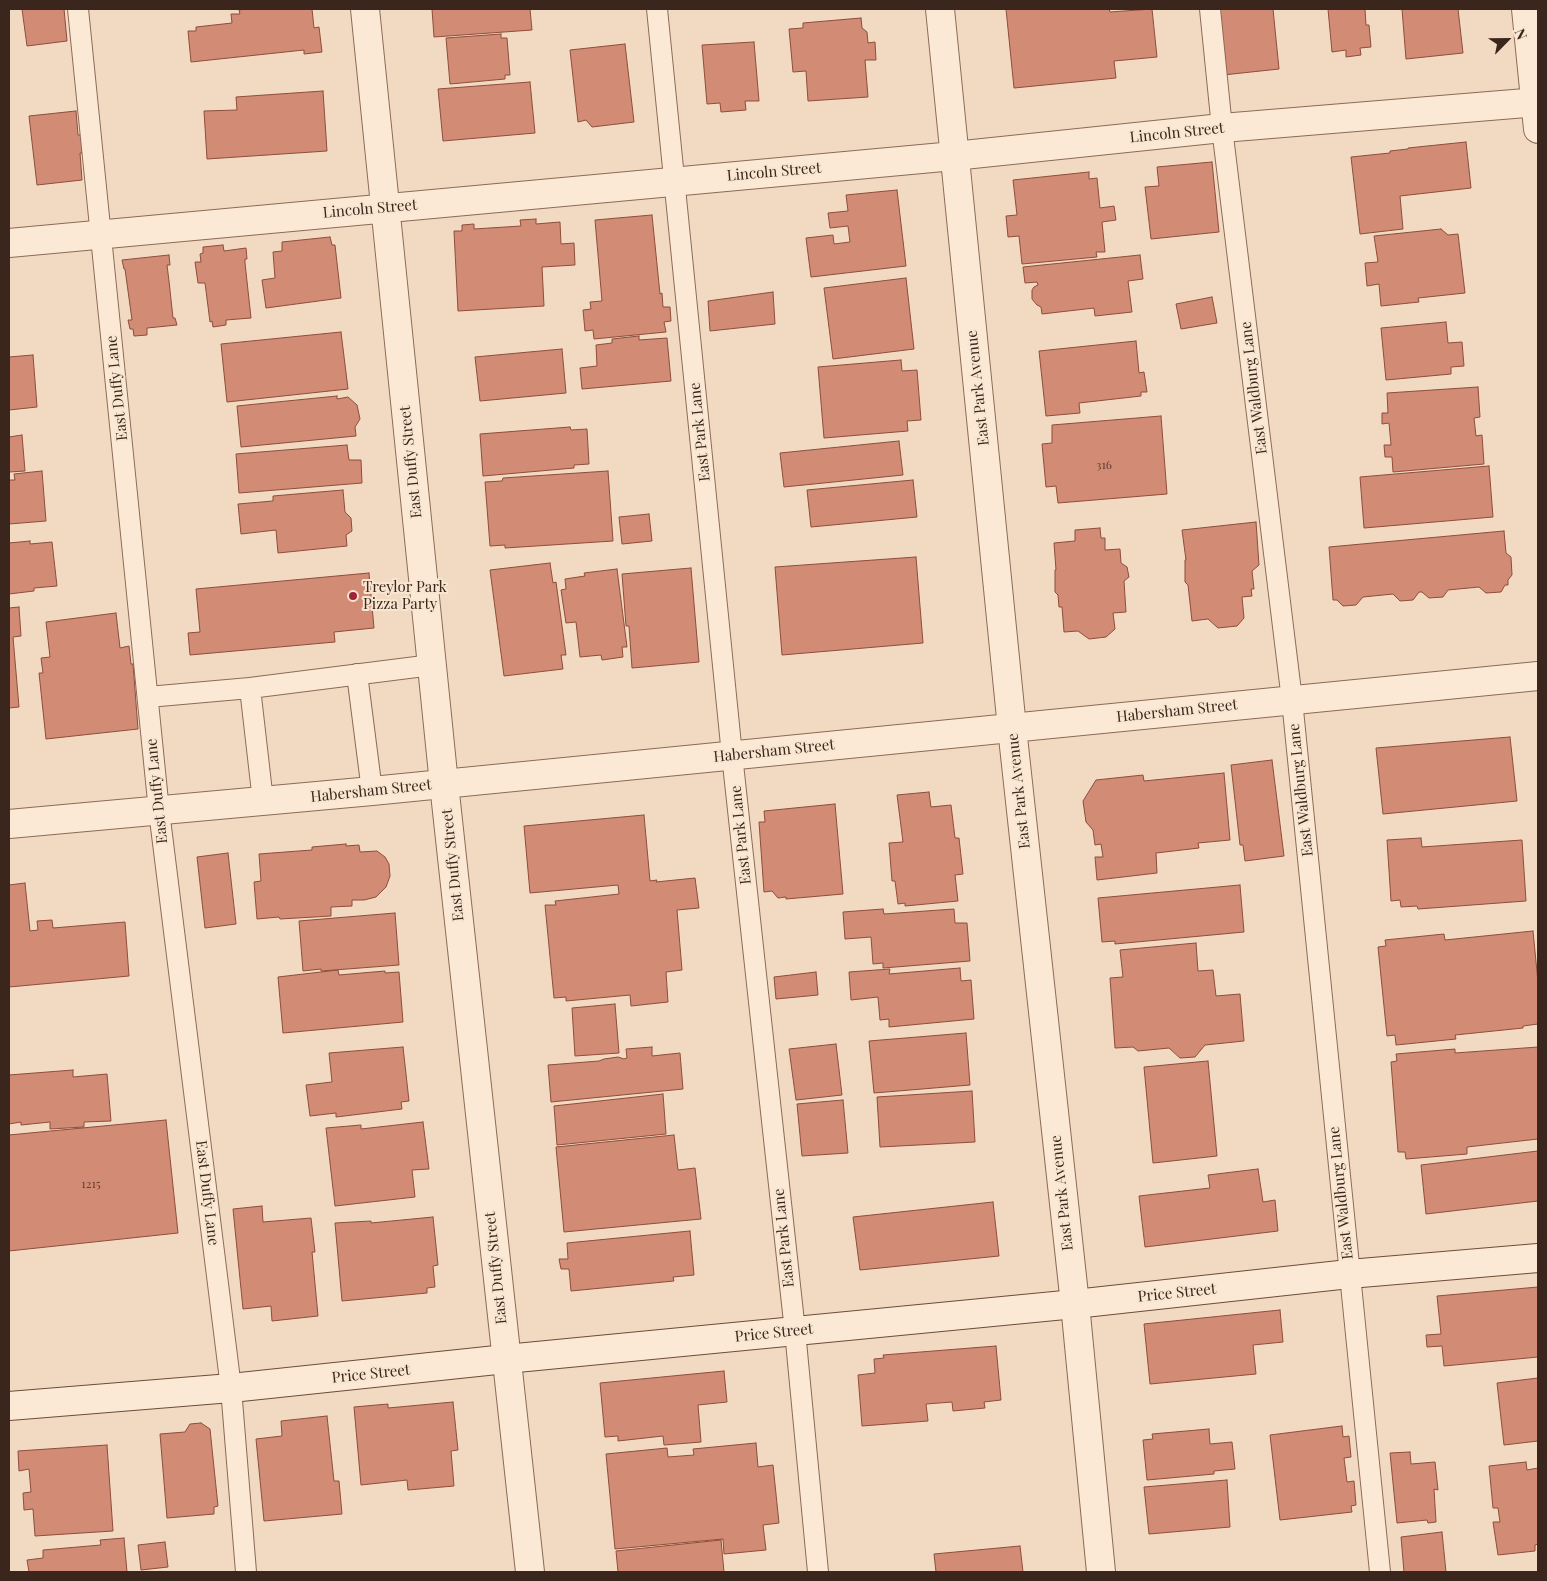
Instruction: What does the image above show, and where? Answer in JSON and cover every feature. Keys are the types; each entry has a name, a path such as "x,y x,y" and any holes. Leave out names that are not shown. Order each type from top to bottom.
{"street":[{"name":"East Duffy Street","path":"365,9 444,784 530,1572"},
{"name":"East Park Avenue","path":"940,9 1012,728 1101,1572"},
{"path":"1526,9 1537,102 1538,129"},
{"name":"Lincoln Street","path":"9,243 954,156 1222,128 1537,102"},
{"name":"Habersham Street","path":"9,824 372,791 1538,676"},
{"name":"Price Street","path":"9,1406 232,1388 506,1359 1074,1304 1349,1274 1538,1258"}],"lane":[{"name":"East Duffy Lane","path":"78,9 159,811 232,1388 246,1572"},
{"name":"East Park Lane","path":"657,9 732,755 795,1331 818,1572"},
{"name":"East Waldburg Lane","path":"1210,9 1222,128 1292,700 1380,1572"},
{"path":"148,697 250,688 432,665"},
{"path":"357,674 372,791"},
{"path":"250,688 263,801"}],"building":[{"path":"22,9 64,9 67,41 27,46"},
{"path":"312,9 314,28 319,27 322,52 304,54 304,50 191,62 188,31 196,31 196,27 232,23 231,14 240,14 239,10"},
{"path":"432,9 530,9 532,30 434,37"},
{"path":"1006,9 1109,9 1110,12 1152,9 1157,57 1114,61 1116,78 1014,88"},
{"path":"1217,9 1273,9 1279,69 1223,75"},
{"path":"1328,9 1365,9 1366,25 1369,25 1371,47 1360,48 1361,55 1346,57 1346,50 1332,52"},
{"path":"1402,9 1458,9 1463,53 1406,59"},
{"path":"861,18 862,28 867,32 868,43 875,42 876,60 865,60 868,97 808,101 806,71 793,72 789,29 803,28 803,23"},
{"path":"501,34 501,38 507,38 510,75 505,75 505,79 450,84 446,38"},
{"path":"754,42 759,101 745,101 746,110 721,112 720,103 707,104 702,45"},
{"path":"625,44 634,122 592,127 586,120 578,122 570,50"},
{"path":"530,82 535,133 443,141 438,89"},
{"path":"323,91 327,151 207,159 204,111 237,110 236,97"},
{"path":"76,111 78,135 83,135 84,153 80,153 82,180 37,185 29,116"},
{"path":"1466,142 1471,188 1400,196 1403,229 1360,234 1351,157 1390,153 1390,151 1408,148"},
{"path":"1212,162 1219,232 1151,239 1145,187 1159,186 1157,167"},
{"path":"1089,172 1089,179 1097,178 1100,208 1114,206 1116,220 1102,222 1105,252 1096,252 1097,257 1022,264 1019,236 1008,237 1006,216 1017,215 1013,180"},
{"path":"897,190 906,266 811,277 806,238 833,235 834,244 850,242 848,226 830,228 828,213 848,211 846,195"},
{"path":"652,215 660,294 662,293 663,307 670,307 671,321 664,322 666,332 594,339 593,330 585,331 583,310 591,309 590,302 602,301 595,220"},
{"path":"536,219 536,224 560,222 561,244 574,243 575,265 542,267 544,306 458,311 454,231 462,231 462,225 474,224 474,229 521,226 520,220"},
{"path":"1441,229 1448,235 1458,234 1465,293 1418,298 1419,302 1381,306 1379,284 1367,286 1365,263 1378,262 1374,236"},
{"path":"330,237 332,245 335,245 341,298 266,308 262,280 275,278 273,252 282,251 282,242"},
{"path":"223,245 224,251 246,248 247,259 245,259 245,263 251,318 226,320 226,325 213,327 212,321 210,322 205,283 198,283 195,262 201,262 200,254 203,253 203,247"},
{"path":"169,255 170,265 167,265 173,318 175,318 177,325 147,328 147,335 134,336 133,329 130,329 128,320 132,320 122,260"},
{"path":"1140,255 1143,279 1128,281 1132,312 1095,316 1094,308 1042,314 1041,307 1032,299 1032,290 1038,285 1037,282 1025,283 1023,267"},
{"path":"906,278 914,349 833,359 824,288"},
{"path":"773,292 775,324 710,331 708,301"},
{"path":"1212,297 1217,323 1181,329 1176,304"},
{"path":"1446,322 1448,343 1462,342 1464,366 1451,367 1451,374 1386,380 1381,328"},
{"path":"341,332 348,389 227,402 221,344"},
{"path":"639,336 639,340 667,338 671,381 582,389 580,368 597,366 596,345 612,343 612,339"},
{"path":"1136,341 1139,373 1144,372 1147,392 1141,392 1141,396 1079,403 1080,413 1046,416 1039,351"},
{"path":"562,349 566,393 480,401 475,357"},
{"path":"33,355 37,407 9,410 9,357"},
{"path":"901,360 902,371 917,370 921,420 907,421 908,431 824,438 818,367"},
{"path":"1478,387 1480,417 1474,418 1476,436 1482,435 1484,464 1393,472 1392,457 1385,457 1384,445 1391,445 1389,423 1382,424 1382,413 1388,413 1387,393"},
{"path":"337,396 337,399 348,397 357,405 360,419 355,427 356,436 241,447 237,406"},
{"path":"1161,416 1167,494 1058,503 1056,486 1046,487 1042,444 1052,443 1052,425"},
{"path":"570,427 571,430 587,429 589,464 574,465 574,468 483,476 480,434"},
{"path":"22,435 25,471 9,472 9,437"},
{"path":"899,441 903,475 784,487 780,453"},
{"path":"347,445 349,460 361,460 362,483 239,493 236,454"},
{"path":"1489,466 1493,517 1364,528 1360,477"},
{"path":"42,471 46,521 9,524 9,480 15,480 14,474"},
{"path":"608,471 613,541 505,548 505,545 490,546 485,482 502,481 503,478"},
{"path":"913,480 917,517 811,527 807,490"},
{"path":"343,490 345,512 351,518 352,531 346,535 347,546 278,553 276,530 241,534 238,504 273,501 273,496"},
{"path":"649,514 652,541 622,544 619,517"},
{"path":"1256,522 1259,565 1252,571 1254,589 1251,589 1252,596 1242,597 1244,618 1237,626 1218,628 1208,619 1192,621 1188,585 1185,582 1186,560 1182,530"},
{"path":"1100,528 1101,538 1105,538 1105,550 1120,549 1121,563 1127,567 1129,577 1124,581 1126,612 1113,613 1115,629 1106,637 1089,639 1078,631 1064,632 1062,607 1059,607 1058,595 1055,592 1054,543 1075,541 1075,530"},
{"path":"1504,531 1506,553 1511,557 1512,575 1508,580 1508,585 1505,585 1501,592 1486,593 1479,587 1448,590 1443,597 1429,598 1422,592 1419,592 1413,600 1400,601 1393,594 1363,597 1356,605 1343,606 1337,600 1333,600 1329,547"},
{"path":"30,541 30,544 52,542 57,586 34,588 34,591 9,594 9,543"},
{"path":"916,557 923,643 782,655 775,567"},
{"path":"550,563 553,583 556,582 566,655 561,655 563,669 504,676 490,570"},
{"path":"691,568 699,662 632,668 629,626 626,626 622,574"},
{"path":"617,569 627,647 622,647 623,657 602,660 601,655 580,657 576,622 566,623 561,590 566,589 565,579 585,576 584,573"},
{"path":"369,573 374,628 334,632 335,642 190,655 188,633 200,632 196,589"},
{"path":"19,607 21,636 13,637 19,707 9,708 9,608"},
{"path":"116,613 120,648 129,646 131,664 133,664 138,729 46,739 39,673 43,673 41,658 50,657 46,622"},
{"path":"1510,737 1517,801 1383,814 1376,748"},
{"path":"1272,760 1284,856 1245,861 1243,845 1240,845 1231,765"},
{"path":"1224,773 1230,840 1198,843 1199,848 1156,853 1157,873 1097,880 1095,857 1103,857 1101,844 1095,845 1093,830 1086,822 1083,801 1096,780 1143,775 1144,781"},
{"path":"929,792 931,807 951,805 955,838 959,838 963,874 955,875 958,901 905,906 905,903 898,904 895,881 892,881 889,843 903,842 897,795"},
{"path":"835,804 843,894 786,899 786,897 778,898 772,891 764,892 759,822 765,822 764,811"},
{"path":"644,815 650,881 695,878 699,908 677,910 682,970 666,972 668,1002 631,1006 630,995 566,1001 566,997 554,998 545,905 556,905 555,901 619,894 618,885 530,893 524,826"},
{"path":"1421,838 1422,847 1522,840 1526,901 1418,909 1417,906 1401,907 1400,900 1391,901 1387,840"},
{"path":"346,844 346,846 359,845 360,852 377,851 385,857 389,864 390,876 386,887 376,897 352,900 352,906 331,907 331,916 257,919 254,882 261,881 259,854 312,850 312,847"},
{"path":"228,853 236,924 205,928 197,857"},
{"path":"25,883 30,931 38,930 37,921 52,920 53,928 125,922 129,976 9,987 9,885"},
{"path":"1240,885 1244,932 1115,944 1115,941 1102,942 1098,898"},
{"path":"883,909 884,914 954,909 955,923 967,923 970,961 883,968 883,963 873,964 871,937 845,939 843,912"},
{"path":"395,913 399,965 303,971 299,921"},
{"path":"1533,931 1538,982 1538,1024 1523,1026 1523,1028 1455,1035 1456,1039 1396,1045 1395,1035 1387,1036 1378,947 1386,946 1385,940 1444,934 1445,940"},
{"path":"1196,943 1198,971 1213,970 1216,996 1240,994 1244,1041 1205,1045 1195,1057 1180,1058 1169,1048 1138,1051 1133,1047 1115,1048 1110,978 1123,977 1120,950"},
{"path":"960,968 961,981 971,980 974,1019 889,1027 889,1019 880,1020 878,997 851,1000 849,972 890,969 889,974"},
{"path":"338,970 339,975 385,971 385,973 399,972 403,1022 283,1033 278,977"},
{"path":"816,972 818,995 776,999 774,977"},
{"path":"615,1004 619,1053 575,1056 572,1008"},
{"path":"966,1033 970,1085 874,1093 869,1041"},
{"path":"836,1044 842,1095 796,1100 789,1049"},
{"path":"403,1047 409,1101 401,1102 402,1109 336,1117 336,1113 310,1116 306,1085 332,1082 329,1053"},
{"path":"652,1047 652,1056 680,1053 683,1089 551,1102 548,1065 599,1061 618,1057 624,1059 627,1058 626,1049"},
{"path":"1538,1047 1538,1139 1467,1147 1467,1154 1406,1159 1405,1152 1398,1152 1391,1062 1397,1061 1396,1054 1455,1049 1455,1053"},
{"path":"1208,1061 1217,1156 1153,1163 1144,1067"},
{"path":"73,1070 73,1077 107,1074 111,1121 84,1122 84,1127 50,1129 50,1122 21,1125 21,1122 9,1124 9,1075"},
{"path":"972,1091 975,1142 880,1147 877,1097"},
{"path":"663,1094 666,1134 557,1145 554,1106"},
{"path":"843,1100 848,1153 802,1156 797,1104"},
{"path":"166,1120 178,1233 9,1251 9,1135"},
{"path":"423,1122 429,1169 412,1170 415,1197 335,1206 326,1128 361,1125 361,1129"},
{"path":"674,1135 678,1170 695,1168 701,1219 564,1232 556,1147"},
{"path":"1538,1151 1538,1201 1426,1214 1421,1165"},
{"path":"1258,1169 1263,1202 1275,1200 1278,1231 1145,1247 1139,1196 1210,1188 1208,1175"},
{"path":"993,1202 999,1256 860,1270 853,1217"},
{"path":"262,1206 263,1222 311,1218 315,1252 312,1252 318,1316 272,1321 271,1306 243,1309 233,1209"},
{"path":"433,1217 438,1265 433,1266 435,1287 427,1288 427,1293 342,1301 335,1223 371,1221 371,1223"},
{"path":"690,1231 694,1275 673,1277 674,1281 571,1291 569,1269 561,1269 559,1259 568,1259 567,1243"},
{"path":"1538,1287 1538,1357 1444,1366 1442,1346 1427,1347 1426,1335 1441,1334 1437,1296"},
{"path":"1280,1310 1283,1342 1253,1345 1256,1374 1150,1384 1144,1324"},
{"path":"996,1346 1001,1400 984,1402 985,1408 953,1411 952,1402 926,1404 928,1421 862,1426 858,1375 875,1373 874,1359 884,1358 883,1355"},
{"path":"724,1371 727,1402 698,1405 701,1442 664,1445 663,1436 618,1441 618,1436 605,1437 600,1383"},
{"path":"1538,1378 1538,1441 1504,1445 1497,1383"},
{"path":"453,1402 458,1450 451,1451 454,1486 408,1490 407,1480 361,1485 354,1407 388,1404 388,1408"},
{"path":"327,1416 334,1481 339,1481 342,1514 264,1521 256,1439 282,1436 281,1421"},
{"path":"201,1423 210,1429 218,1506 214,1507 214,1514 167,1518 160,1434 185,1432 190,1424"},
{"path":"1342,1426 1343,1437 1349,1436 1351,1457 1344,1458 1347,1482 1354,1481 1356,1505 1351,1506 1352,1512 1280,1520 1270,1435"},
{"path":"1209,1429 1210,1444 1232,1442 1235,1469 1214,1471 1214,1474 1147,1480 1143,1440 1153,1439 1152,1434"},
{"path":"756,1443 758,1467 773,1465 779,1523 763,1525 766,1550 724,1554 723,1539 615,1549 606,1454 667,1448 668,1457 694,1455 693,1449"},
{"path":"107,1445 113,1531 35,1536 33,1509 24,1510 23,1493 31,1492 29,1469 19,1471 18,1451"},
{"path":"1410,1452 1411,1464 1435,1462 1438,1490 1434,1489 1436,1522 1428,1523 1427,1520 1397,1523 1390,1453"},
{"path":"1526,1462 1527,1470 1538,1468 1538,1544 1535,1545 1535,1551 1498,1555 1493,1522 1500,1522 1498,1508 1493,1508 1489,1466"},
{"path":"1227,1480 1230,1527 1149,1534 1144,1487"},
{"path":"1442,1532 1446,1572 1404,1572 1401,1537"},
{"path":"124,1538 127,1572 29,1572 27,1560 43,1558 43,1550 101,1545 100,1540"},
{"path":"721,1540 724,1572 618,1572 616,1551"},
{"path":"165,1542 168,1567 141,1570 138,1545"},
{"path":"1020,1546 1023,1572 936,1572 934,1554"}],"place":[{"name":"Treylor Park Pizza Party","path":"353,596"}]}
